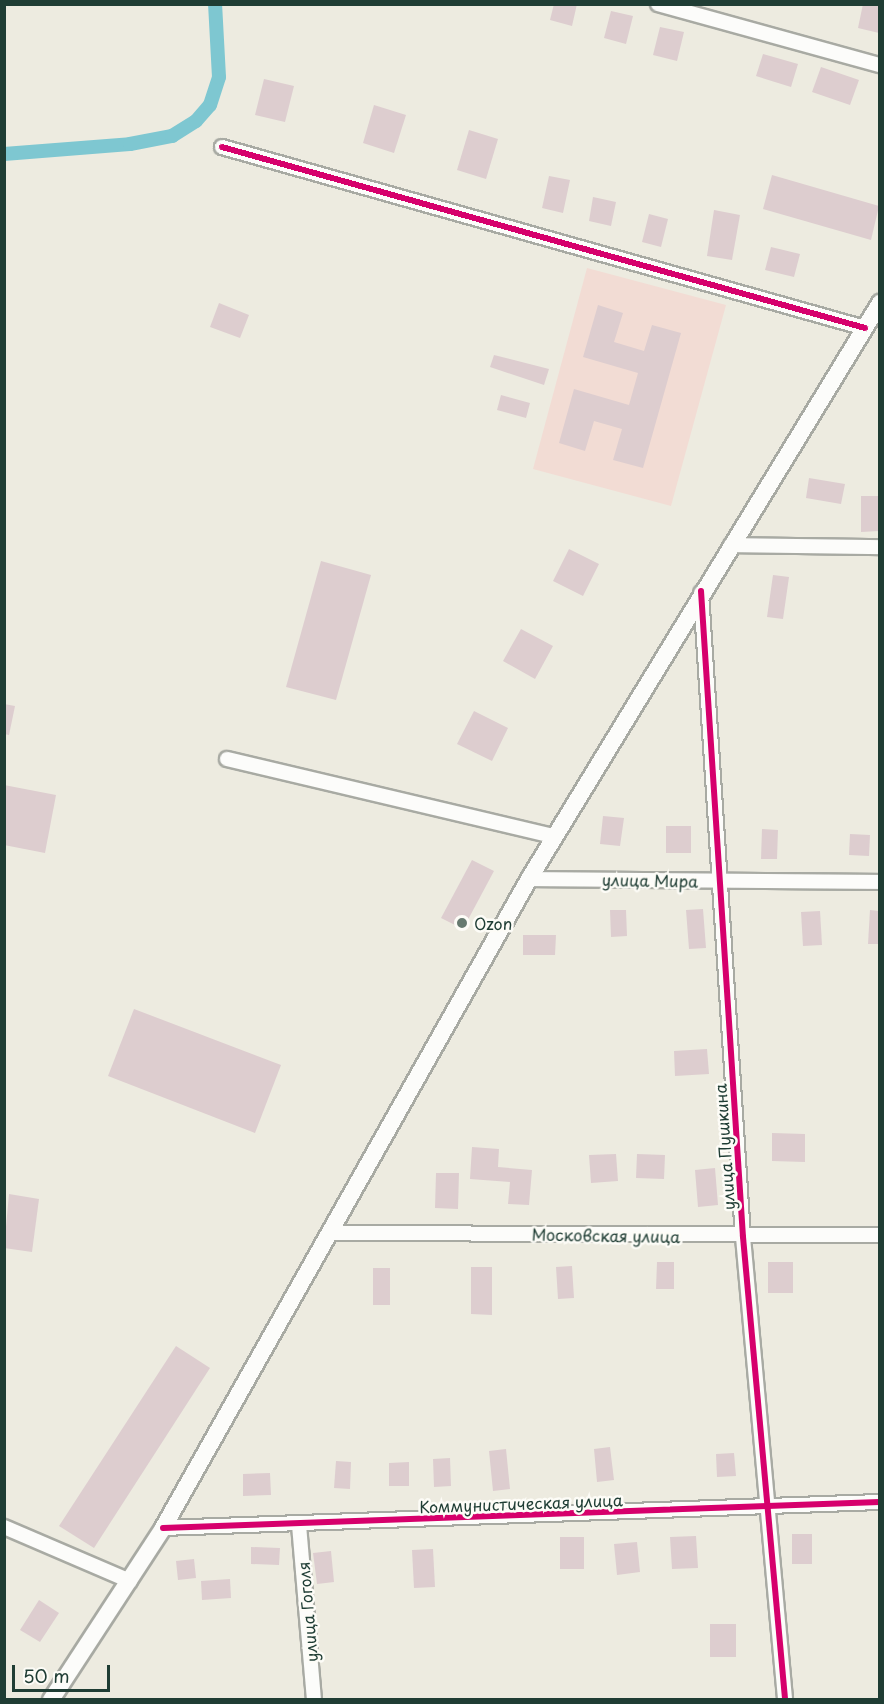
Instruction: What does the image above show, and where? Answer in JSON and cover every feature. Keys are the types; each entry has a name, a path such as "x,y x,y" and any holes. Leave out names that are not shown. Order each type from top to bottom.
{"main road":[{"path":"51,1700 163,1528 333,1233 554,836 701,591 879,303"}],"street":[{"path":"658,4 879,65"},
{"path":"222,147 865,328"},
{"path":"731,544 879,548"},
{"name":"улица Пушкина","path":"701,591 718,881 743,1236 785,1700"},
{"path":"226,759 554,836"},
{"name":"улица Мира","path":"529,879 879,882"},
{"name":"Московская улица","path":"333,1233 879,1235"},
{"name":"Коммунистическая улица","path":"163,1528 299,1525 879,1502"},
{"name":"улица Гоголя","path":"299,1525 314,1700"},
{"path":"4,1527 130,1581"}],"shaded area":[{"path":"587,268 726,305 671,506 533,469"}],"building":[{"path":"554,4 577,4 572,26 550,20"},
{"path":"863,4 879,6 879,33 858,28"},
{"path":"611,11 633,16 626,44 604,38"},
{"path":"660,27 684,32 677,61 653,55"},
{"path":"763,54 798,64 791,87 756,76"},
{"path":"821,67 859,80 850,105 812,92"},
{"path":"264,79 294,86 285,122 255,115"},
{"path":"374,105 406,115 394,153 363,143"},
{"path":"469,130 498,139 486,179 457,170"},
{"path":"772,175 879,206 871,240 763,209"},
{"path":"549,176 570,180 563,213 542,208"},
{"path":"593,197 616,202 611,226 589,221"},
{"path":"714,210 740,215 732,260 707,256"},
{"path":"649,214 668,219 661,247 642,242"},
{"path":"771,247 800,254 794,277 765,270"},
{"path":"219,303 249,315 240,338 210,327"},
{"path":"598,305 623,313 614,342 644,351 652,325 681,333 643,468 613,460 622,429 594,421 585,451 559,443 574,389 629,405 638,373 583,357"},
{"path":"494,355 549,369 544,385 490,367"},
{"path":"501,395 530,403 526,418 497,410"},
{"path":"809,478 845,484 841,504 806,498"},
{"path":"861,496 879,496 879,531 861,532"},
{"path":"569,549 599,564 583,596 553,581"},
{"path":"321,561 371,575 336,700 286,687"},
{"path":"773,575 789,577 783,619 767,617"},
{"path":"521,629 553,646 535,679 503,661"},
{"path":"4,704 15,706 9,735 4,734"},
{"path":"474,711 508,728 492,761 457,744"},
{"path":"4,785 56,795 45,853 4,845"},
{"path":"603,816 624,818 620,846 600,844"},
{"path":"666,826 691,826 691,853 666,853"},
{"path":"762,829 778,830 777,859 761,859"},
{"path":"850,834 870,835 869,856 849,855"},
{"path":"472,860 494,871 463,929 441,918"},
{"path":"703,909 706,948 689,949 686,910"},
{"path":"610,910 626,910 627,936 611,937"},
{"path":"870,910 879,911 879,944 868,944"},
{"path":"820,911 822,945 803,946 801,912"},
{"path":"523,935 556,935 555,955 523,955"},
{"path":"134,1009 281,1065 255,1133 108,1076"},
{"path":"707,1049 709,1074 675,1076 674,1051"},
{"path":"772,1133 805,1134 805,1162 772,1161"},
{"path":"472,1147 499,1149 498,1167 532,1170 529,1205 508,1204 510,1182 470,1179"},
{"path":"616,1154 618,1181 591,1183 589,1155"},
{"path":"637,1154 665,1155 664,1179 636,1178"},
{"path":"715,1168 718,1205 698,1207 695,1170"},
{"path":"436,1173 459,1173 458,1209 435,1208"},
{"path":"9,1194 39,1199 32,1252 4,1248"},
{"path":"657,1262 674,1262 674,1289 656,1289"},
{"path":"768,1262 793,1262 793,1293 768,1293"},
{"path":"572,1266 574,1298 558,1299 556,1267"},
{"path":"471,1267 492,1267 492,1315 471,1314"},
{"path":"373,1268 390,1268 390,1305 373,1305"},
{"path":"176,1346 210,1368 94,1548 59,1526"},
{"path":"610,1447 614,1480 597,1482 594,1449"},
{"path":"506,1449 510,1489 493,1491 489,1451"},
{"path":"734,1453 736,1476 717,1477 716,1454"},
{"path":"450,1458 451,1486 434,1487 433,1459"},
{"path":"336,1461 351,1462 350,1489 334,1488"},
{"path":"409,1462 409,1486 389,1486 389,1463"},
{"path":"270,1473 271,1495 243,1496 243,1474"},
{"path":"792,1534 812,1534 812,1564 792,1564"},
{"path":"696,1536 698,1568 672,1569 670,1537"},
{"path":"560,1537 584,1537 584,1569 560,1569"},
{"path":"637,1542 640,1572 617,1575 614,1544"},
{"path":"251,1547 280,1548 279,1565 251,1564"},
{"path":"433,1549 435,1587 414,1588 412,1550"},
{"path":"331,1551 334,1582 317,1584 313,1553"},
{"path":"194,1559 196,1578 178,1580 176,1561"},
{"path":"230,1579 231,1598 202,1600 201,1581"},
{"path":"39,1600 59,1613 40,1642 20,1630"},
{"path":"710,1624 736,1624 736,1657 710,1657"}],"waterway":[{"path":"4,154 130,144 172,136 196,121 210,105 219,77 215,4"}],"cycle path":[{"path":"222,147 865,328"},
{"path":"701,591 743,1237 785,1700"},
{"path":"163,1528 880,1502"}],"place":[{"name":"Ozon","path":"462,923"}]}
